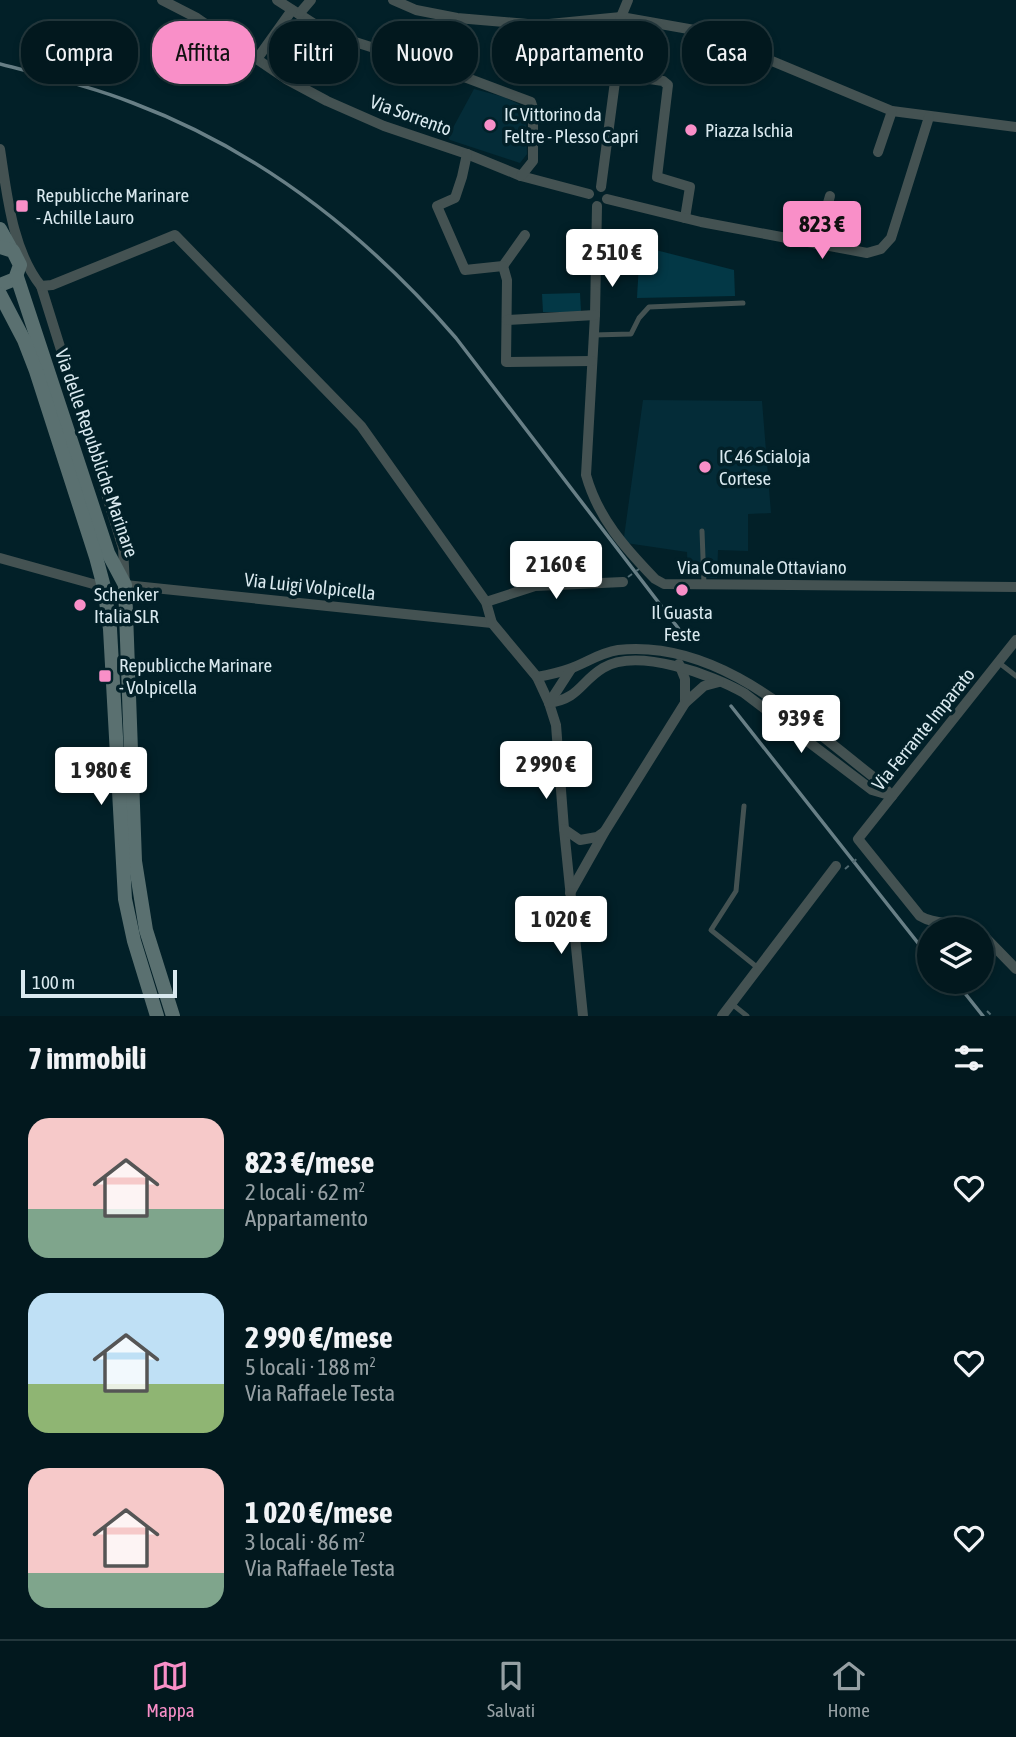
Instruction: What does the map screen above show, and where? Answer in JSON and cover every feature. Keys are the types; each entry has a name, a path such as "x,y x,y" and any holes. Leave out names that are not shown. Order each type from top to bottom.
{"main road":[{"name":"Via delle Repubbliche Marinare","path":"0,229 5,248 20,262 17,277 108,553 125,585 135,861 146,930 173,1016"},
{"path":"0,285 17,277"},
{"name":"Via delle Repubbliche Marinare","path":"0,294 24,340 36,371 104,587 110,629 125,899 134,941 157,1016"}],"street":[{"name":"Via Sorrento","path":"162,0 197,18 286,79 350,111 521,176 589,194"},
{"path":"277,0 330,34 459,75 531,103 533,161 521,176"},
{"path":"257,60 296,12 312,0"},
{"path":"393,0 416,10 457,18 539,25 621,17 700,31 891,111 1016,127"},
{"path":"621,21 628,0"},
{"path":"600,187 615,84"},
{"path":"666,84 657,177 690,187 685,218"},
{"path":"878,152 891,111"},
{"path":"607,199 685,218 867,253 881,249 891,238 929,117"},
{"path":"0,149 14,227 30,273 41,286 123,548 125,585"},
{"path":"467,154 463,177 455,198 437,206 465,270 503,266 525,235"},
{"path":"600,187 606,191 607,199 604,204 597,206 590,202 589,194 600,187"},
{"path":"816,244 830,196"},
{"name":"Via Comunale Ottaviano","path":"597,206 595,315 586,475 592,497 605,522 655,579 664,584 1016,587"},
{"path":"41,286 52,285 176,235 361,426 485,602 492,623 537,677 550,703 556,724 583,1016"},
{"path":"503,266 507,280 506,362 592,366"},
{"path":"507,320 595,315"},
{"path":"0,558 104,587"},
{"path":"485,602 535,586 626,580"},
{"name":"Via Luigi Volpicella","path":"125,585 492,623"},
{"name":"Via Ferrante Imparato","path":"922,917 858,839 1016,640"},
{"path":"537,677 571,669 605,653 645,649 668,652 719,667 761,691 876,779 892,796"},
{"path":"668,652 681,668 685,679 685,704"},
{"path":"550,703 571,697 604,667 618,662 646,662 681,668 724,682 744,693 873,790 892,796"},
{"path":"550,703 571,669"},
{"path":"570,893 605,831 685,704 704,686 724,682"},
{"path":"564,829 580,840 597,837 605,831"},
{"path":"722,1016 840,867"},
{"path":"994,946 1016,969"}],"lane":[{"path":"593,335 631,334 639,318 649,307 743,303"},
{"path":"702,531 704,584"},
{"path":"999,662 1016,677"},
{"path":"744,806 736,891 711,930 758,968"},
{"path":"732,1004 747,1016"}],"path":[{"path":"626,580 639,569"},
{"path":"840,867 860,856"},
{"path":"988,1011 992,1016"}],"shaded area":[{"path":"474,89 504,97 525,107 527,154 520,163 450,140 448,137"},
{"path":"640,246 734,270 735,296 637,298"},
{"path":"580,293 581,312 543,312 542,294"},
{"path":"643,400 762,401 771,513 748,514 748,551 718,550 717,578 688,577 687,552 626,543 624,537"}],"railway":[{"path":"0,64 100,91 180,123 225,145 268,171 348,231 422,300 456,338 685,637"},
{"path":"731,706 917,942"},
{"path":"966,994 983,1016"}],"place":[{"name":"IC Vittorino da Feltre - Plesso Capri","path":"490,125"},
{"name":"Piazza Ischia","path":"691,130"},
{"name":"Republicche Marinare - Achille Lauro","path":"22,206"},
{"name":"IC 46 Scialoja Cortese","path":"705,467"},
{"name":"Il Guasta Feste","path":"682,590"},
{"name":"Schenker Italia SLR","path":"80,605"},
{"name":"Republicche Marinare - Volpicella","path":"105,676"}]}
